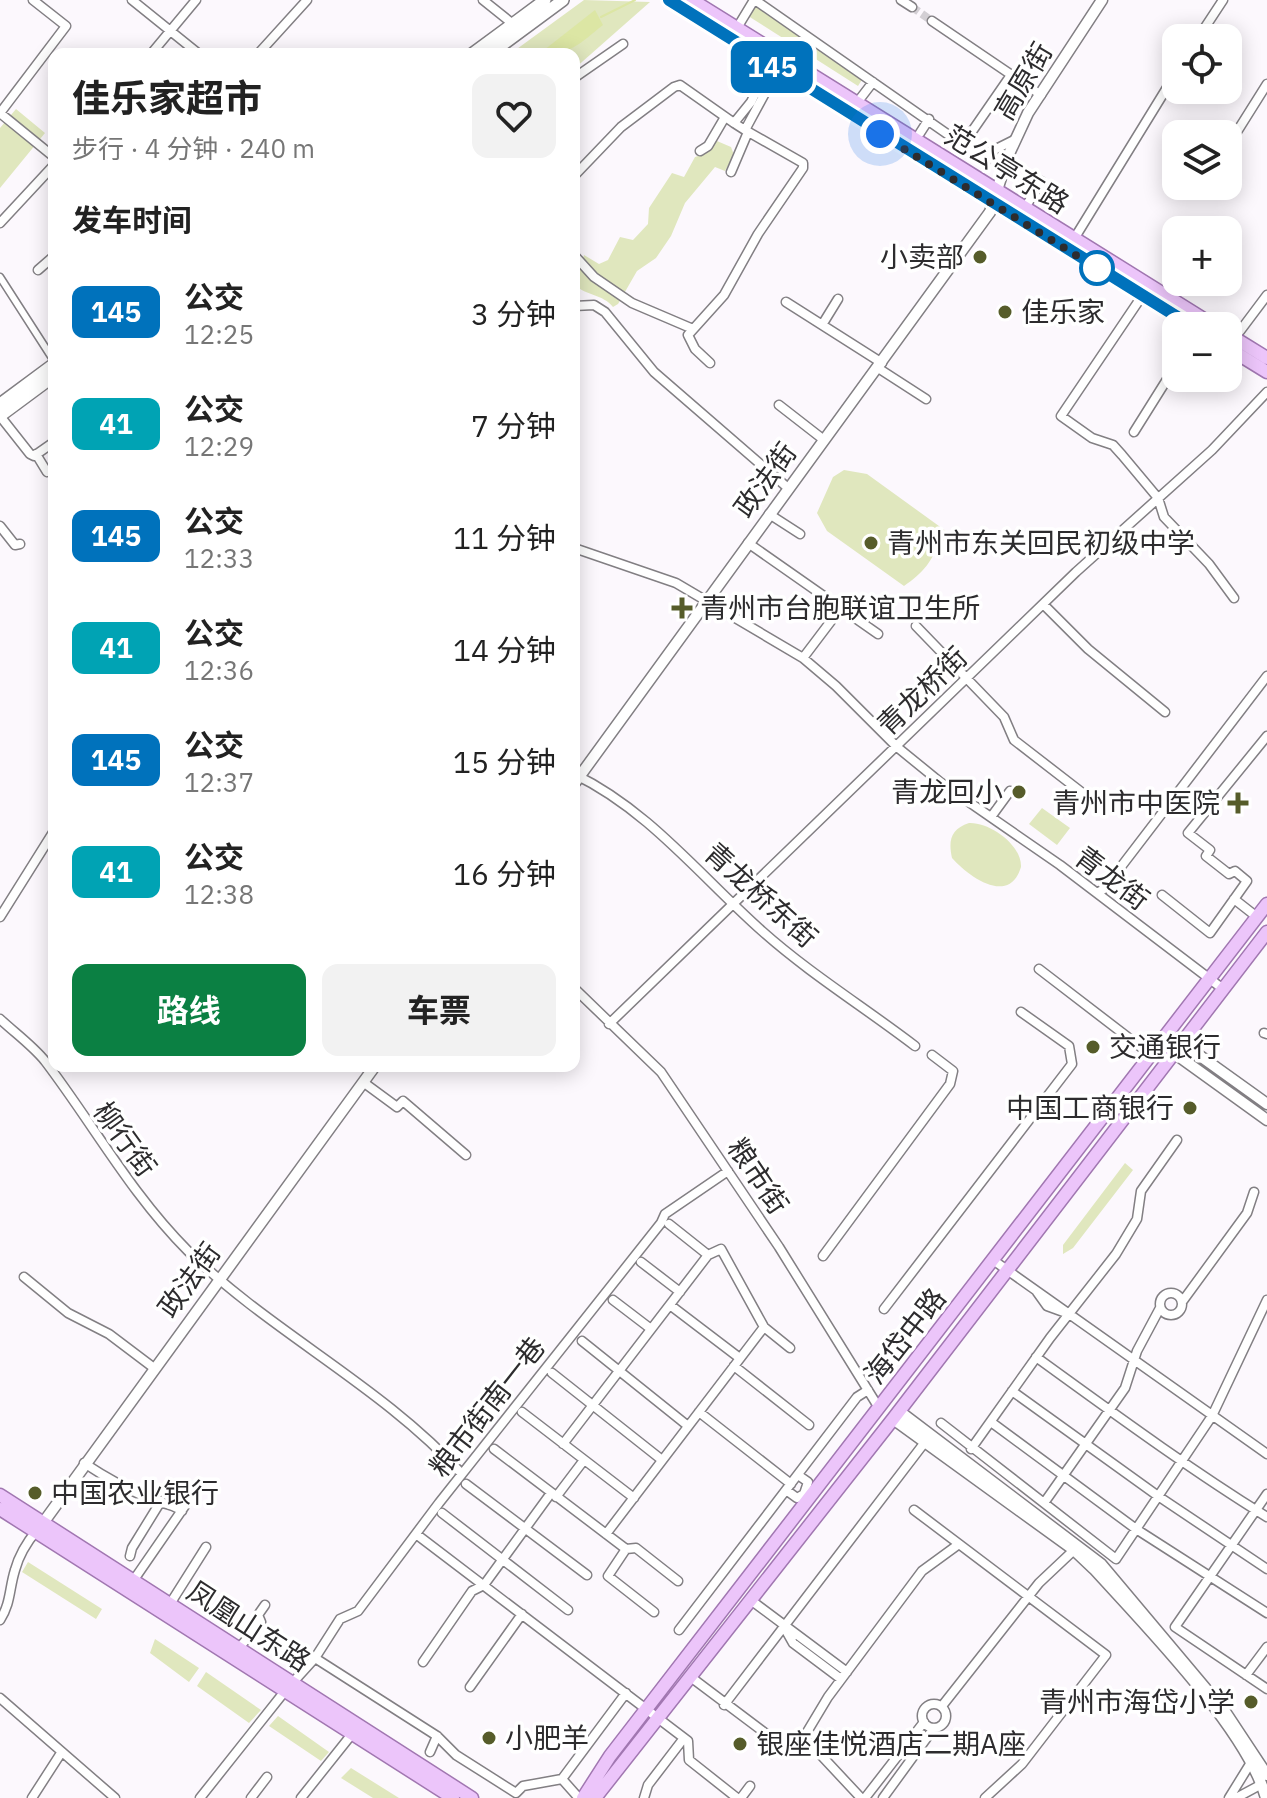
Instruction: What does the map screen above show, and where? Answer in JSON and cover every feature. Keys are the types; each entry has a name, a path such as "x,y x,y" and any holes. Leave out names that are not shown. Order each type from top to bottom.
{"main road":[{"path":"480,48 545,0"},
{"path":"498,48 563,0"},
{"name":"范公亭东路","path":"669,0 732,29 773,68 996,198 1025,208 1192,312"},
{"name":"范公亭东路","path":"692,0 732,29 856,104 1169,312"},
{"path":"1242,338 1267,358"},
{"path":"1242,357 1267,372"},
{"path":"0,404 48,368"},
{"path":"0,416 48,380"},
{"name":"海岱中路","path":"588,1795 647,1709 806,1496 879,1408 1267,904"},
{"name":"海岱中路","path":"588,1795 660,1719 1267,932"},
{"name":"凤凰山东路","path":"0,1495 39,1527 472,1798"},
{"name":"凤凰山东路","path":"0,1509 39,1527 133,1581 239,1648 352,1734 453,1798"}],"street":[{"path":"33,0 66,26 49,48"},
{"path":"132,0 191,48"},
{"path":"156,48 196,0"},
{"path":"263,48 307,0"},
{"path":"483,0 513,24"},
{"path":"732,29 755,0 986,161 992,151 1016,139"},
{"path":"901,0 912,7"},
{"name":"高原街","path":"996,198 1002,171 1016,139 1102,0"},
{"path":"1207,24 1223,0"},
{"path":"932,21 1041,95"},
{"path":"580,74 623,44"},
{"path":"48,50 0,113 48,152"},
{"path":"734,123 773,68"},
{"path":"731,172 773,68"},
{"path":"973,130 1011,75"},
{"path":"856,104 873,82"},
{"path":"1242,124 1267,84"},
{"path":"580,170 621,127 680,85 734,123 803,163 803,168 758,234 724,295 688,335 710,363"},
{"path":"1074,239 1162,96"},
{"path":"700,151 708,146 725,117"},
{"path":"920,133 929,119"},
{"path":"0,223 48,171"},
{"path":"1025,208 1041,181"},
{"name":"政法街","path":"580,773 880,366 996,198"},
{"path":"38,270 48,261"},
{"path":"580,262 594,277 632,303 693,329"},
{"path":"0,277 48,353"},
{"path":"1242,323 1267,295"},
{"path":"1142,296 1061,416 1092,438 1113,445 1158,498 1164,517 1209,564 1234,598"},
{"path":"822,325 838,299"},
{"path":"786,302 926,399"},
{"path":"580,306 594,305 605,312 654,372 788,488"},
{"path":"1134,432 1162,387"},
{"name":"青龙桥街","path":"609,1024 1043,604 1212,450 1267,392"},
{"path":"779,405 824,440"},
{"path":"0,416 30,454 36,454 48,446"},
{"path":"36,454 47,472"},
{"path":"769,514 800,534"},
{"path":"0,526 15,545 20,544"},
{"path":"748,543 878,634"},
{"name":"青龙街","path":"580,550 676,583 708,599 803,658 897,747 1223,989"},
{"path":"1043,604 1088,649 1165,712"},
{"path":"803,658 831,621"},
{"path":"916,626 1004,717 1014,740 1089,798"},
{"path":"1097,893 1104,889 1267,676"},
{"path":"1162,895 1210,933 1247,881 1235,871 1229,874 1206,856 1210,850 1188,833 1265,742"},
{"name":"青龙桥东街","path":"580,779 603,788 639,815 731,903 790,953 915,1046"},
{"path":"991,817 1010,791"},
{"path":"0,917 48,841"},
{"path":"1234,899 1257,917"},
{"path":"1039,969 1151,1055"},
{"name":"粮市街","path":"580,994 661,1072 879,1408"},
{"path":"884,1309 1072,1064 1069,1046 1021,1012"},
{"name":"柳行街","path":"0,1019 48,1065"},
{"path":"1178,1048 1267,1104"},
{"path":"1178,1048 1267,1120"},
{"path":"823,1256 950,1084 953,1071 932,1055"},
{"name":"柳行街","path":"53,1072 144,1203 219,1281 364,1388 462,1474"},
{"name":"政法街","path":"39,1527 370,1072"},
{"path":"363,1082 397,1107 403,1101 466,1155"},
{"path":"971,1449 1123,1242 1137,1219 1141,1191 1177,1140"},
{"name":"粮市街南一巷","path":"200,1798 315,1658 340,1619 358,1611 665,1214 728,1171"},
{"path":"1160,1308 1173,1315 1179,1312 1182,1302 1247,1213 1254,1192"},
{"path":"669,1224 708,1255"},
{"path":"563,1444 708,1255 721,1249 764,1327 790,1348"},
{"path":"993,1260 1037,1292 1047,1306 1070,1314 1267,1454"},
{"path":"641,1262 680,1292"},
{"path":"24,1277 68,1313 109,1334 154,1368"},
{"path":"1044,1503 1125,1388 1160,1308 1160,1301 1168,1294 1175,1294 1182,1302"},
{"path":"613,1300 651,1329"},
{"path":"941,1423 1116,1559 1212,1416 1267,1300"},
{"path":"670,1305 737,1356"},
{"path":"606,1534 764,1327"},
{"path":"582,1341 688,1426"},
{"path":"1036,1357 1182,1462 1267,1517"},
{"path":"734,1366 809,1425"},
{"path":"552,1373 662,1460"},
{"path":"679,1630 857,1397 868,1390"},
{"path":"1012,1391 1158,1496 1267,1569"},
{"path":"522,1412 634,1498"},
{"path":"699,1412 789,1487 797,1498 806,1496 808,1482 798,1475"},
{"path":"896,1415 925,1442 1074,1550 1113,1589 1224,1720 1250,1764 1265,1780"},
{"path":"896,1415 1101,1564 1238,1728 1265,1780 1266,1798"},
{"path":"991,1422 1136,1529 1207,1578 1267,1613"},
{"path":"724,1705 925,1442"},
{"path":"494,1449 626,1549 636,1548 678,1581"},
{"path":"423,1662 472,1591 484,1585 525,1528 584,1460"},
{"path":"84,1463 119,1486 132,1487 170,1502 182,1511"},
{"path":"466,1484 587,1575"},
{"path":"1267,1494 1175,1627 1267,1689"},
{"path":"133,1581 191,1497"},
{"path":"130,1556 161,1501"},
{"path":"914,1510 1106,1655 1022,1764 985,1798"},
{"path":"442,1513 568,1610"},
{"path":"0,1620 10,1604 18,1560 39,1527"},
{"path":"416,1534 688,1741 689,1760 739,1798 750,1786"},
{"path":"959,1544 922,1571 844,1675 804,1737 863,1798 924,1722 926,1707 942,1706 1030,1595 1074,1550"},
{"path":"170,1604 206,1547"},
{"path":"626,1549 608,1576 654,1612"},
{"path":"752,1601 844,1675"},
{"path":"239,1648 261,1622 258,1615 265,1605"},
{"path":"470,1687 522,1614"},
{"path":"1246,1675 1267,1647"},
{"path":"315,1658 437,1736 456,1755 513,1795 523,1786 562,1779 588,1795"},
{"path":"692,1678 773,1739"},
{"path":"562,1779 626,1693"},
{"path":"0,1698 115,1798"},
{"path":"883,1798 934,1728 946,1720 942,1706"},
{"path":"924,1722 934,1728"},
{"path":"301,1798 352,1734"},
{"path":"430,1752 437,1736"},
{"path":"644,1798 648,1785 684,1738"},
{"path":"32,1798 61,1753"},
{"path":"1229,1798 1250,1764"},
{"path":"251,1798 267,1777"},
{"path":"1236,1798 1249,1794 1265,1780"}],"shaded area":[{"path":"584,0 650,2 580,64 580,48 518,48"},
{"path":"753,4 863,78 858,86 745,14"},
{"path":"595,10 603,25 587,38 572,48 547,48"},
{"path":"16,109 45,133 0,188 0,128"},
{"path":"717,141 731,147 734,155 725,171 715,167 685,203 671,236 656,258 637,271 618,304 613,307 580,288 584,255 599,264 608,260 620,237 633,240 648,224 649,208 672,173 684,177 695,157 704,154"},
{"path":"844,470 867,474 950,534 945,542 940,539 926,566 904,586 827,531 817,513 833,477"},
{"path":"1042,808 1070,828 1057,845 1029,824"},
{"path":"969,823 986,826 1011,843 1021,867 1008,885 988,884 968,873 952,858 952,836 958,828"},
{"path":"1125,1163 1133,1170 1073,1248 1063,1254 1063,1245"},
{"path":"28,1562 102,1609 96,1619 22,1572"},
{"path":"155,1639 199,1668 189,1682 150,1653"},
{"path":"206,1672 261,1710 249,1723 197,1686"},
{"path":"278,1716 329,1752 321,1761 269,1726"},
{"path":"351,1768 399,1798 373,1798 341,1778"}],"waterway":[{"path":"601,17 635,0"}],"tunnel":[{"path":"912,7 932,21"}],"bus line":[{"name":"145","path":"669,0 777,71 1169,312"}],"place":[{"name":"小卖部","path":"980,257"},
{"name":"佳乐家","path":"1005,312"},
{"name":"青州市东关回民初级中学","path":"871,543"},
{"name":"青州市台胞联谊卫生所","path":"682,608"},
{"name":"青龙回小","path":"1019,792"},
{"name":"青州市中医院","path":"1238,803"},
{"name":"交通银行","path":"1093,1047"},
{"name":"中国工商银行","path":"1190,1108"},
{"name":"中国农业银行","path":"35,1493"},
{"name":"青州市海岱小学","path":"1251,1702"},
{"name":"小肥羊","path":"489,1738"},
{"name":"银座佳悦酒店二期A座","path":"740,1744"}],"route":[{"path":"880,134 1108,275 1097,268"}]}
